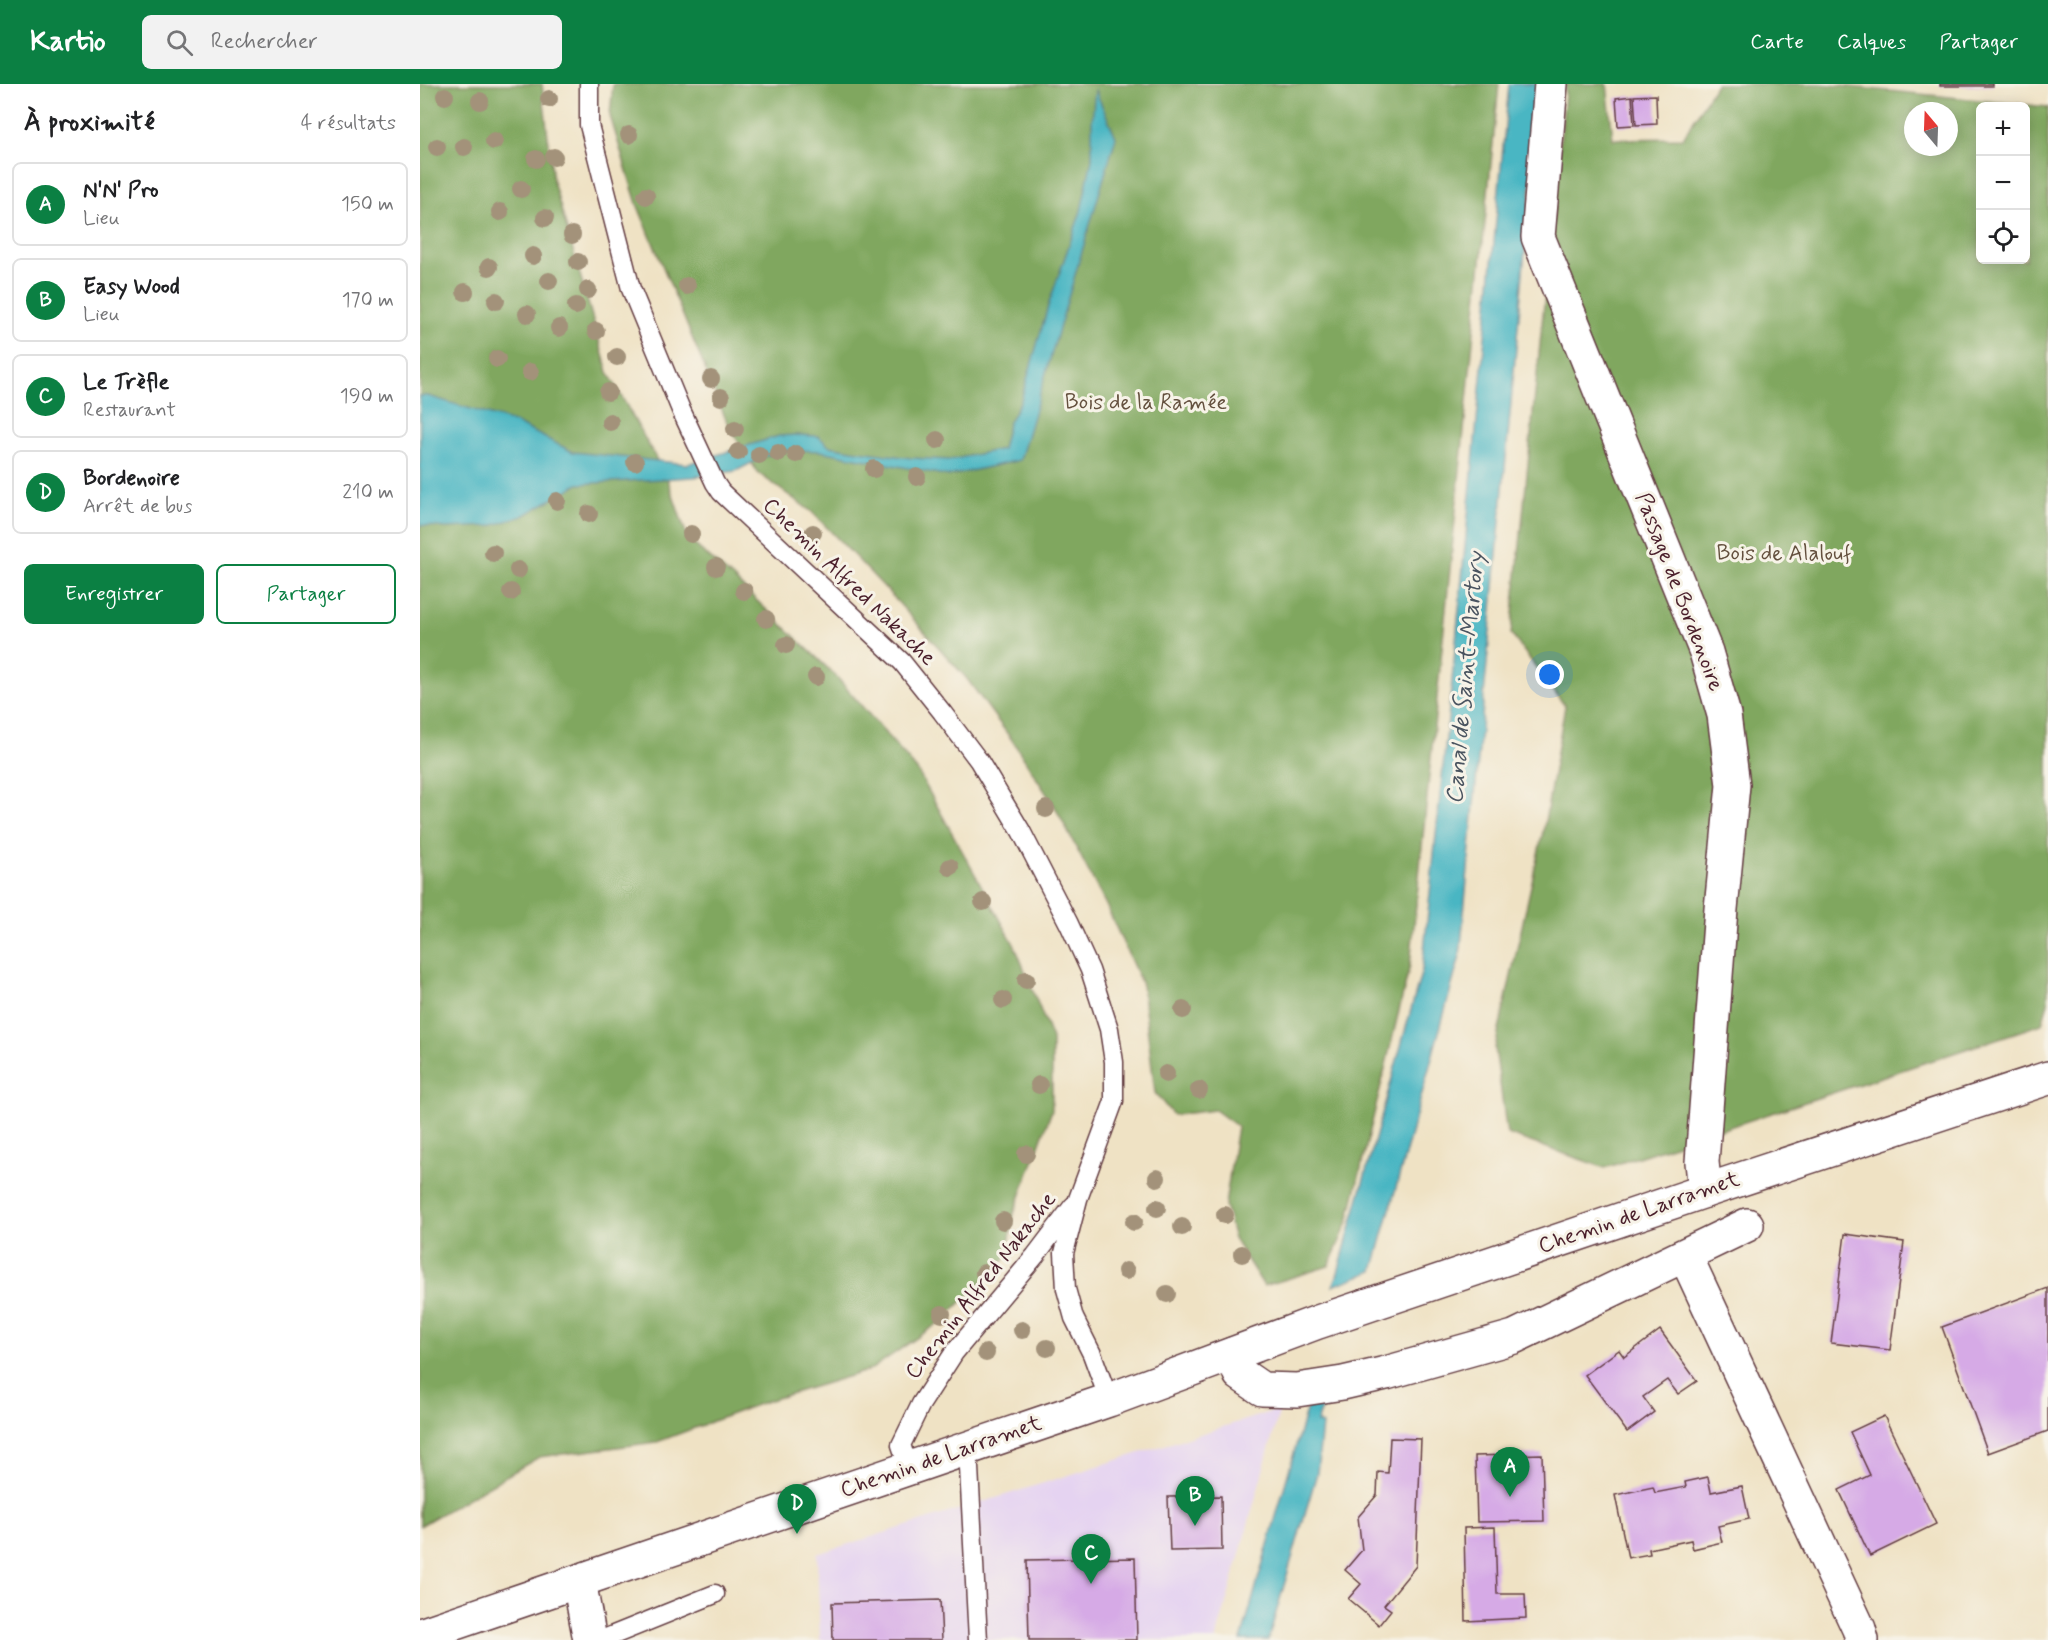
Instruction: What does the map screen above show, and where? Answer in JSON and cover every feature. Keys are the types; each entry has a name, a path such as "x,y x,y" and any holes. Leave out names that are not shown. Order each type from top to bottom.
{"street":[{"name":"Passage de Bordenoire","path":"1551,84 1538,237 1706,652 1726,727 1733,785 1702,1162 1705,1191"},
{"name":"Chemin de Larramet","path":"420,1635 1109,1400 1318,1322 2048,1078"},
{"name":"Chemin de Larramet","path":"1233,1354 1240,1374 1262,1389 1297,1390 1342,1383 1514,1337 1747,1225"},
{"path":"1685,1255 1859,1629 1862,1640"},
{"path":"579,1581 590,1640"}],"lane":[{"name":"Chemin Alfred Nakache","path":"588,86 589,125 631,289 681,410 721,492 902,662 942,712 985,771 1021,831 1090,970 1109,1029 1114,1062 1114,1101 1078,1199 1064,1253 1066,1290 1074,1318 1092,1354 1109,1400"},
{"name":"Chemin Alfred Nakache","path":"909,1468 901,1445 921,1404 954,1353 1035,1256 1078,1199"},
{"path":"968,1448 978,1640"},
{"path":"601,1640 715,1594"}],"shaded area":[{"path":"1280,1409 1216,1640 820,1640 817,1554"}],"green space":[{"path":"420,84 542,84 553,181 608,372 667,478 688,539 732,577 835,675 917,770 1015,946 1052,1039 1052,1110 1014,1213 1007,1257 943,1320 870,1370 767,1401 657,1442 539,1457 420,1526"},
{"name":"Bois de la Ramée","path":"613,84 1499,84 1410,965 1348,1222 1329,1266 1264,1286 1234,1239 1225,1205 1237,1126 1215,1110 1173,1115 1155,1093 1142,985 1106,905 1055,807 1012,740 967,679 887,590 812,512 758,473 729,427 637,204 610,116"},
{"name":"Bois de Alalouf","path":"1566,84 1607,84 1613,139 1683,138 1716,84 1820,84 1998,102 1976,102 1976,264 2030,264 2030,105 2048,107 2048,1003 2042,1024 1605,1168 1507,1134 1495,1048 1544,827 1565,706 1511,634"}],"water":[{"name":"Canal de Saint-Martory","path":"1509,84 1539,84 1460,956 1373,1271 1333,1286 1422,970"},
{"path":"1095,90 1116,137 1020,460 949,476 820,451 790,450 765,456 736,471 693,477 578,484 523,516 491,526 446,528 420,525 420,396 428,396 514,422 573,452 687,464 779,436 796,435 818,436 829,446 911,458 950,460 1002,449 1008,424 1021,400 1049,303 1081,211 1092,159"},
{"path":"1323,1405 1317,1423 1322,1425 1317,1473 1268,1640 1241,1640 1307,1407"}],"building":[{"path":"1940,84 1993,84 1993,86 1940,86"},
{"path":"1656,95 1657,124 1636,125 1634,96"},
{"path":"1632,96 1634,125 1618,126 1616,98"},
{"path":"1845,1234 1904,1242 1890,1350 1831,1343"},
{"path":"2048,1288 2048,1431 1988,1453 1942,1327"},
{"path":"1660,1330 1697,1381 1678,1394 1667,1380 1643,1397 1654,1412 1627,1432 1585,1375 1619,1350 1624,1357"},
{"path":"1884,1416 1936,1524 1870,1556 1839,1490 1870,1475 1850,1432"},
{"path":"1390,1438 1421,1439 1416,1566 1384,1605 1391,1610 1379,1625 1348,1599 1361,1584 1345,1570 1362,1550 1358,1517 1377,1495 1378,1472 1388,1473"},
{"path":"1542,1454 1544,1521 1477,1522 1475,1456"},
{"path":"1708,1477 1711,1492 1742,1486 1749,1519 1718,1526 1722,1542 1693,1549 1691,1540 1649,1549 1650,1554 1628,1558 1615,1495 1653,1487 1655,1493 1686,1487 1685,1482"},
{"path":"1221,1496 1222,1550 1170,1551 1168,1497"},
{"path":"1495,1527 1497,1594 1525,1594 1526,1618 1466,1621 1464,1528"},
{"path":"1135,1558 1137,1640 1029,1640 1027,1560"},
{"path":"940,1600 942,1640 833,1640 832,1603"}],"place":[{"name":"N'N' Pro","path":"1510,1497"},
{"name":"Easy Wood","path":"1195,1526"},
{"name":"Bordenoire","path":"797,1534"},
{"name":"Le Trèfle","path":"1091,1584"}]}
